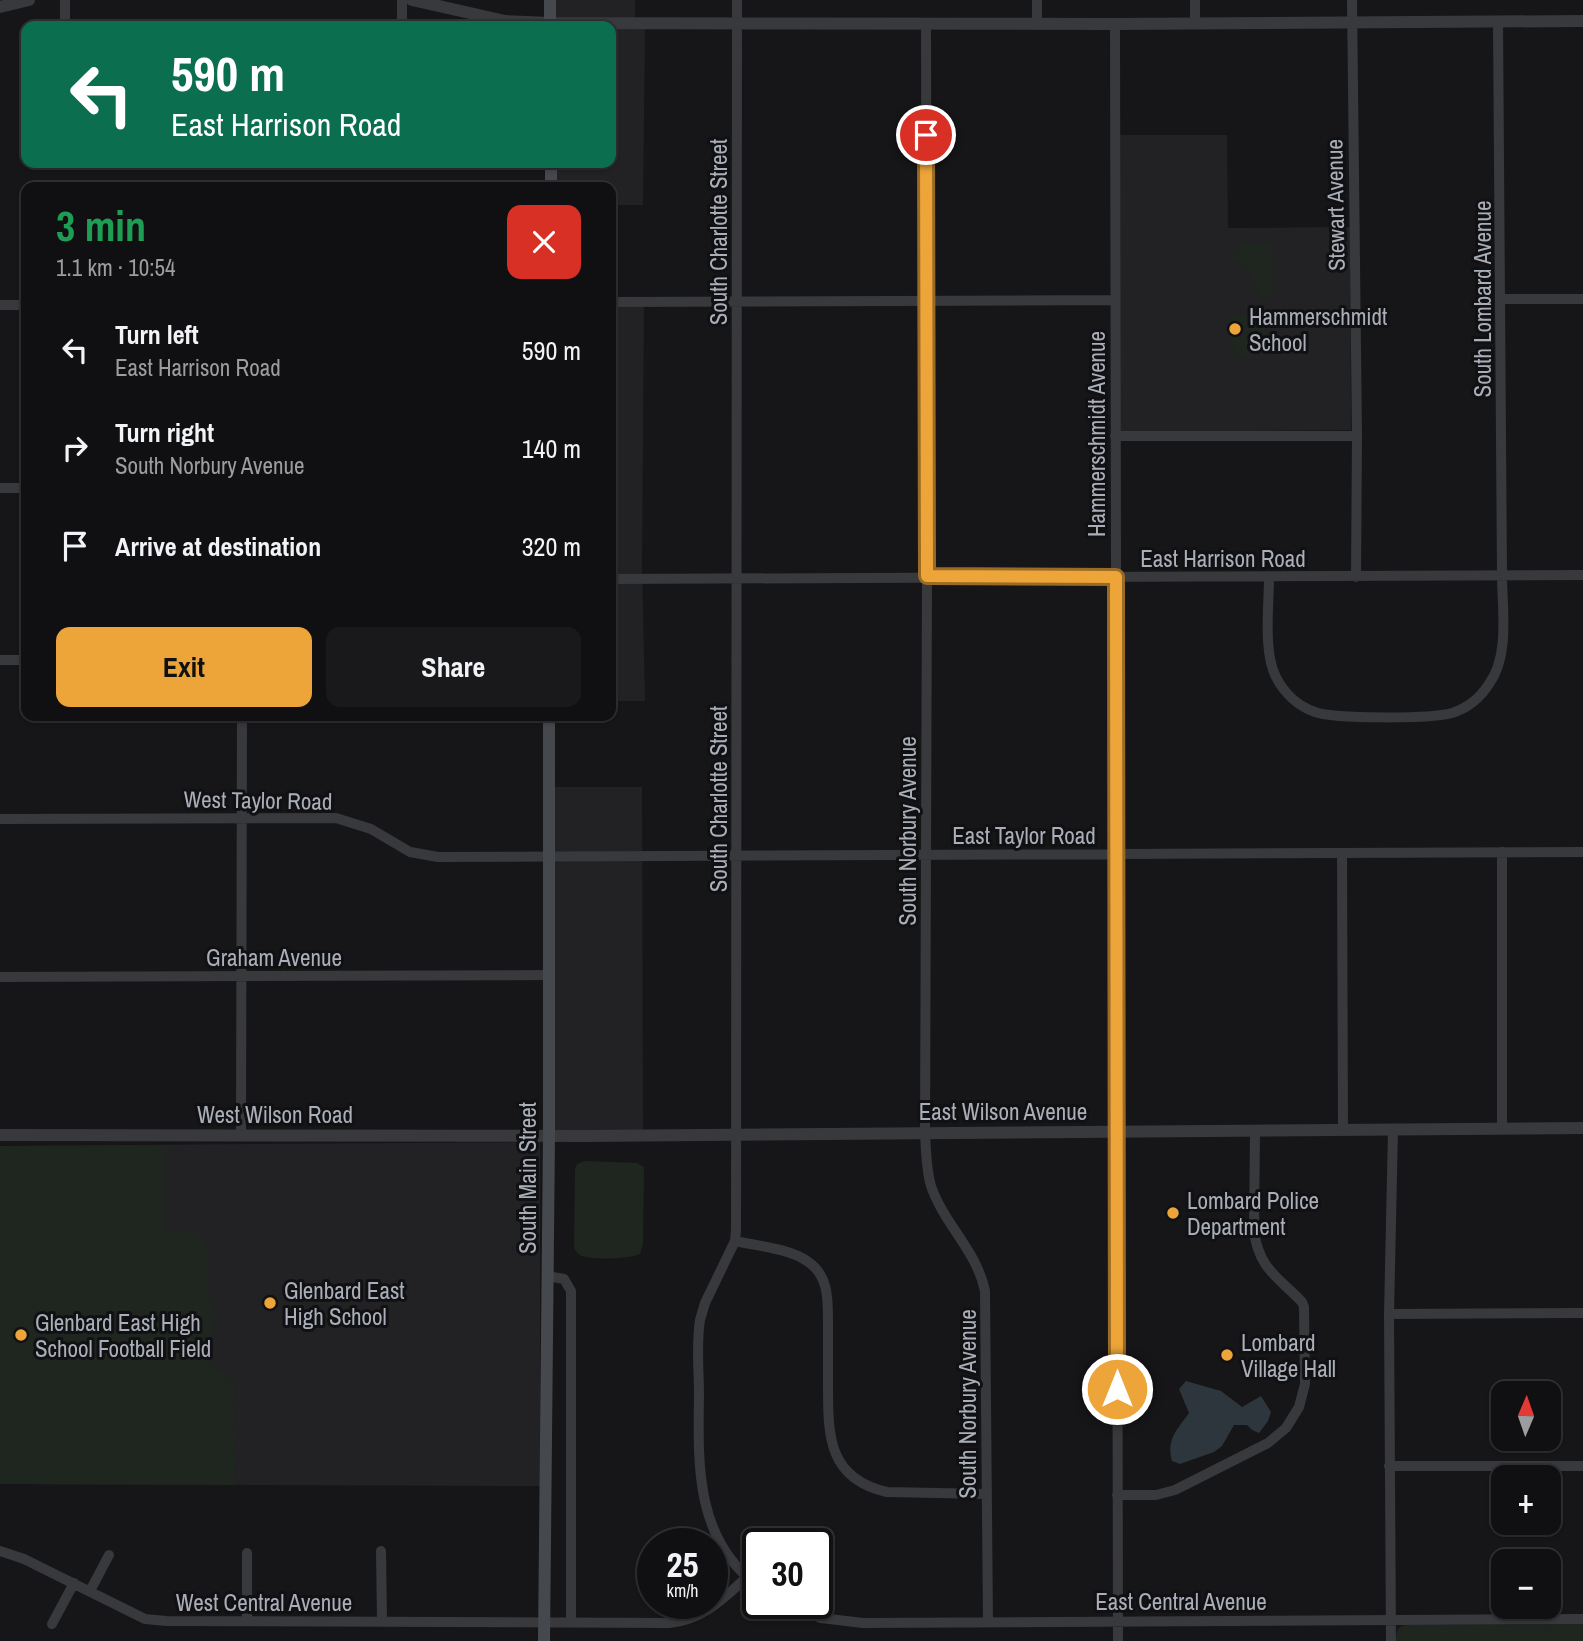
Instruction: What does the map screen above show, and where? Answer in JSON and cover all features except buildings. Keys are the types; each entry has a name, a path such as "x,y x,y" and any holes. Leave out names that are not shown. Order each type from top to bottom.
{"main road":[{"path":"550,0 550,21"},
{"name":"South Main Street","path":"544,1641 549,1135 549,721"}],"street":[{"path":"65,0 65,21"},
{"path":"402,0 402,21"},
{"path":"412,0 505,21"},
{"name":"South Charlotte Street","path":"737,0 735,1241 705,1303 700,1320 698,1459 709,1519 723,1546 742,1572"},
{"path":"1037,0 1037,24"},
{"path":"1195,0 1195,24"},
{"name":"Stewart Avenue","path":"1352,0 1356,577"},
{"path":"0,7 22,1"},
{"path":"616,25 1583,21"},
{"name":"South Lombard Avenue","path":"1269,578 1269,658 1276,677 1289,696 1306,709 1323,714 1444,715 1464,708 1479,697 1493,678 1502,651 1498,22"},
{"name":"Hammerschmidt Avenue","path":"1115,24 1118,1641"},
{"name":"South Norbury Avenue","path":"926,25 925,1132 928,1173 932,1187 975,1259 985,1291 988,1622"},
{"path":"1501,299 1583,299"},
{"path":"616,302 1115,300"},
{"path":"0,305 21,305"},
{"path":"1115,436 1357,436"},
{"path":"0,488 21,488"},
{"name":"East Harrison Road","path":"616,579 1583,575"},
{"path":"0,660 21,660"},
{"path":"241,1134 242,721"},
{"name":"West Taylor Road","path":"0,818 336,818 371,829 399,847 429,856 549,856"},
{"path":"1502,852 1502,1129"},
{"name":"East Taylor Road","path":"549,856 1583,852"},
{"path":"1342,853 1343,1130"},
{"name":"Graham Avenue","path":"0,977 548,975"},
{"name":"East Wilson Avenue","path":"549,1135 1583,1128"},
{"path":"1391,1641 1389,1314 1393,1129"},
{"path":"1117,1495 1163,1493 1189,1484 1268,1443 1286,1428 1298,1407 1305,1384 1304,1307 1261,1262 1256,1247 1255,1131"},
{"name":"West Wilson Road","path":"0,1135 549,1135"},
{"path":"735,1241 799,1257 814,1267 823,1280 828,1305 829,1431 836,1455 849,1473 872,1488 887,1492 987,1494"},
{"path":"547,1276 564,1279 571,1291 572,1623"},
{"path":"1389,1314 1583,1313"},
{"path":"1389,1466 1583,1466"},
{"name":"West Central Avenue","path":"0,1551 24,1559 132,1613 154,1621 544,1622"},
{"path":"382,1551 382,1621"},
{"path":"247,1553 247,1621"},
{"path":"90,1591 109,1555"},
{"path":"544,1622 681,1622 709,1610 742,1581"},
{"path":"52,1625 74,1583"},
{"name":"East Central Avenue","path":"830,1619 844,1622 988,1622 1583,1619"}],"shaded area":[{"path":"555,0 635,0 635,22 554,21"},
{"path":"645,28 643,205 616,205 616,182 554,182 554,168 616,168 616,29"},
{"name":"Hammerschmidt School","path":"1119,135 1227,135 1228,228 1350,227 1351,430 1119,432"},
{"path":"1272,244 1270,300 1259,296 1250,273 1230,258 1237,248 1242,246"},
{"path":"616,306 644,306 642,565 645,701 616,701"},
{"path":"1234,315 1248,315 1265,327 1265,340 1252,358 1240,358 1228,340 1228,321"},
{"path":"552,787 642,787 643,1132 551,1132"},
{"name":"Glenbard East High School","path":"540,1142 540,1486 0,1484 0,1146"},
{"path":"165,1145 165,1232 197,1232 207,1245 207,1293 217,1313 208,1341 210,1363 234,1382 235,1485 0,1484 0,1146"},
{"path":"585,1161 637,1163 644,1167 643,1244 640,1254 620,1258 594,1258 580,1255 574,1248 575,1169 577,1164"},
{"path":"1186,1381 1221,1391 1242,1407 1261,1396 1271,1412 1268,1421 1259,1433 1247,1425 1234,1425 1222,1446 1214,1452 1180,1464 1172,1461 1172,1441 1189,1413 1179,1389"},
{"path":"1583,1624 1583,1641 1396,1641 1398,1630 1407,1625"}],"place":[{"name":"Hammerschmidt School","path":"1235,329"},
{"name":"Lombard Police Department","path":"1173,1213"},
{"name":"Glenbard East High School","path":"270,1303"},
{"name":"Glenbard East High School Football Field","path":"21,1335"},
{"name":"Lombard Village Hall","path":"1227,1355"}],"route":[{"path":"926,135 927,576 1116,577 1117,1389"}]}
